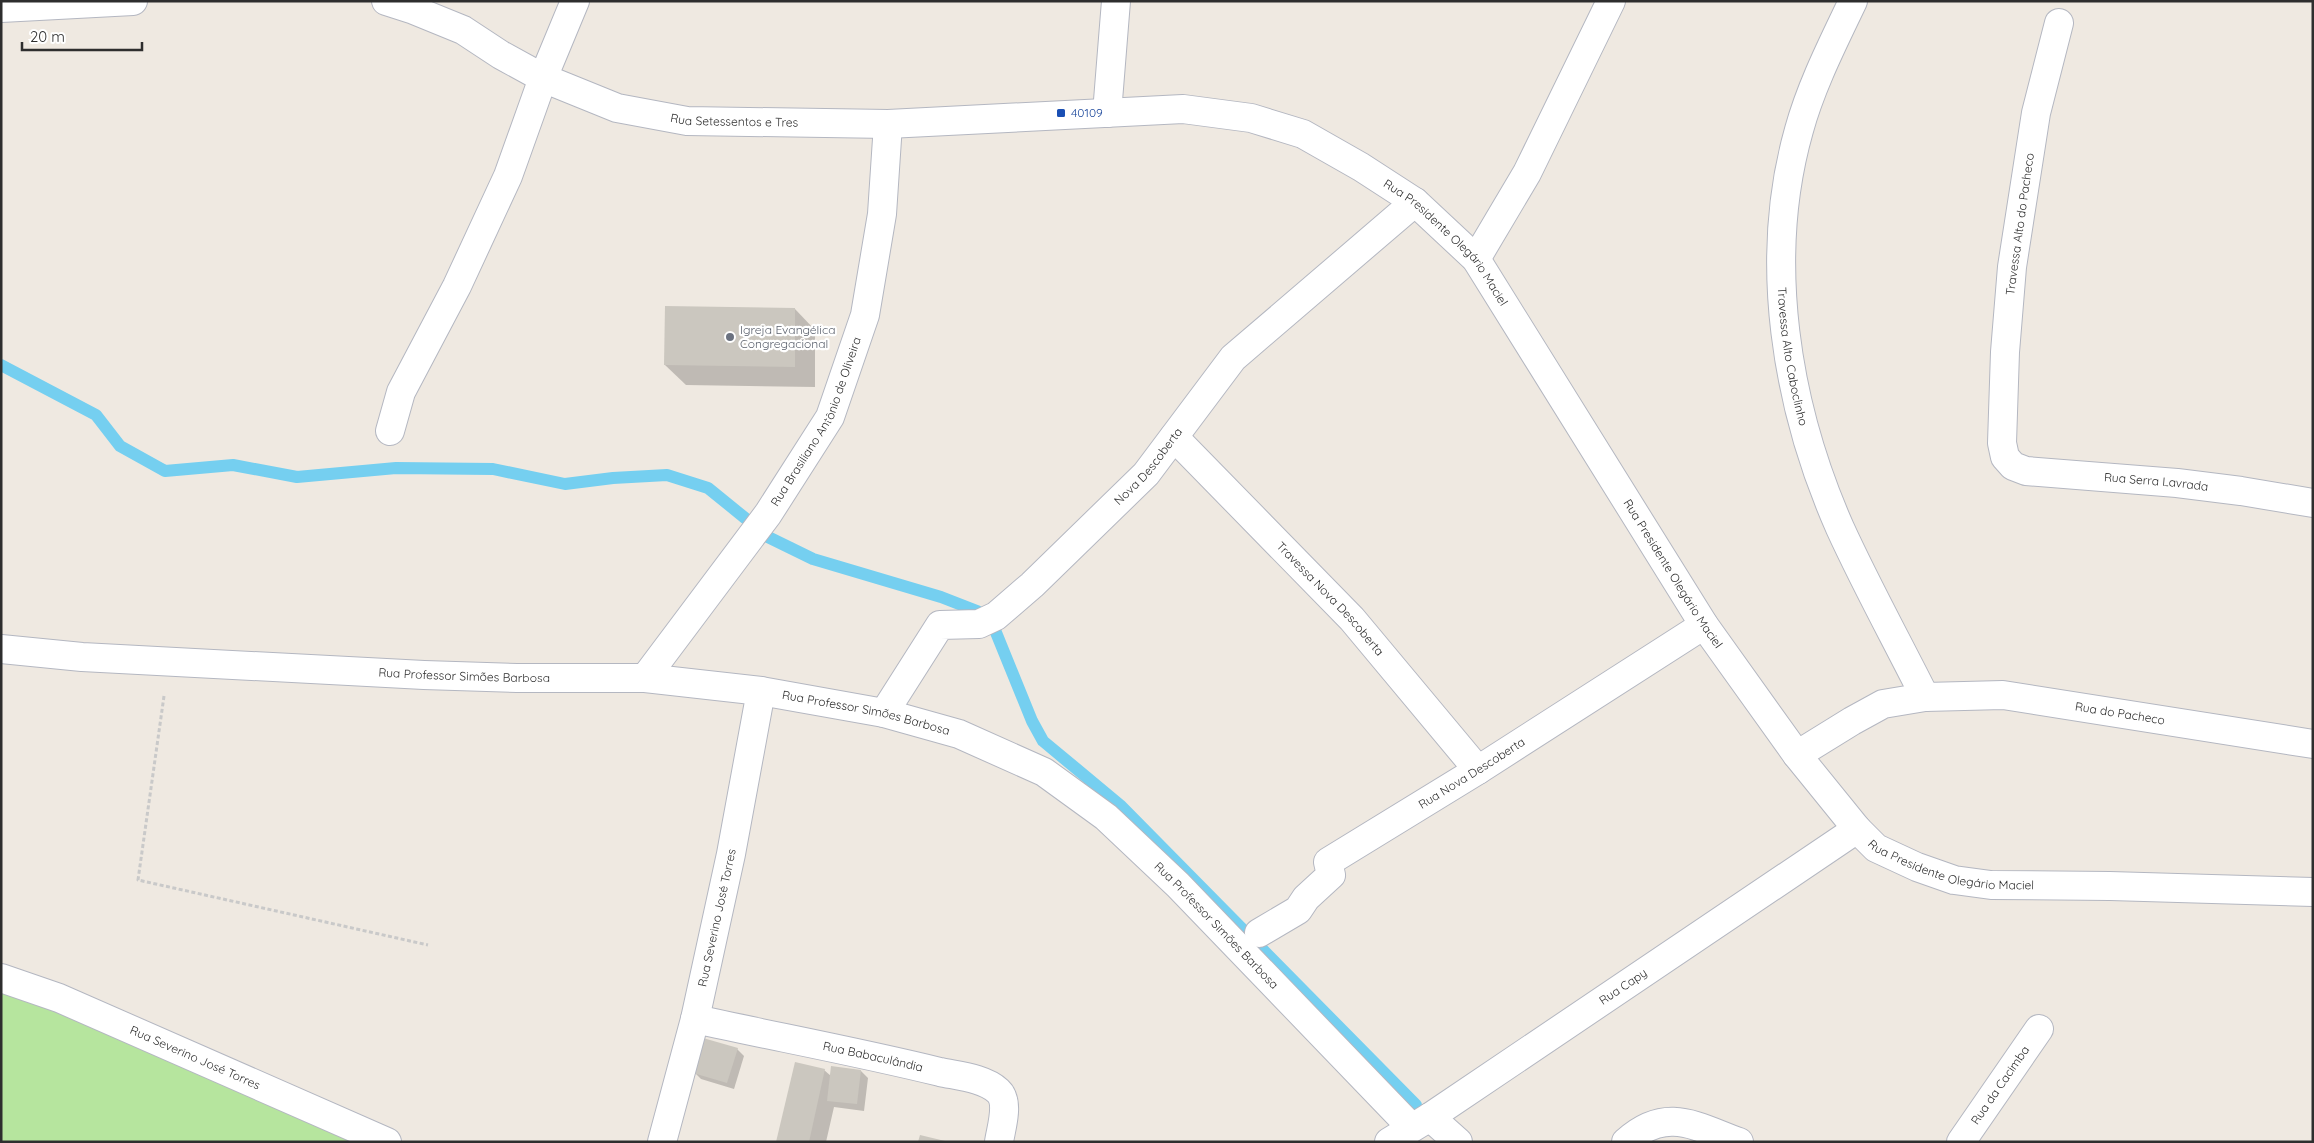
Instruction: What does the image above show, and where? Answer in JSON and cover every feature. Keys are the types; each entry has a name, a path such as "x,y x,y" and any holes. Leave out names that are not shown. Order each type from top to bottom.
{"street":[{"path":"1,8 133,1"},
{"name":"Rua Setessentos e Tres","path":"386,1 463,30 501,55 543,78 617,108 687,121 888,124 1107,113"},
{"path":"390,431 402,392 457,286 508,176 543,78 575,1"},
{"path":"1107,113 1116,1"},
{"path":"1476,259 1527,173 1611,1"},
{"name":"Travessa Alto Caboclinho","path":"1853,1 1818,78 1799,129 1788,176 1782,224 1782,293 1792,377 1809,446 1840,528 1925,697"},
{"name":"Travessa Alto do Pacheco","path":"2005,457 2002,443 2002,415 2012,267 2036,113 2059,23"},
{"name":"Rua Presidente Olegário Maciel","path":"1107,113 1183,109 1251,118 1303,134 1361,167 1415,202 1476,259 1704,625 1797,755 1858,830 1876,848 1917,867 1954,880 1991,884 2313,892"},
{"name":"Rua Brasiliano Antônio de Oliveira","path":"645,678 768,514 830,417 865,315 882,214 888,124"},
{"name":"Nova Descoberta","path":"884,713 940,625 979,624 996,616 1032,585 1146,474 1233,358 1415,202"},
{"name":"Travessa Nova Descoberta","path":"1174,437 1352,619 1478,770"},
{"name":"Rua Serra Lavrada","path":"2005,457 2013,466 2026,471 2177,483 2313,503"},
{"name":"Rua Nova Descoberta","path":"1259,933 1298,910 1306,898 1331,875 1328,862 1478,770 1704,625"},
{"name":"Rua Professor Simões Barbosa","path":"1,649 82,657 434,675 518,678 645,678 761,691 884,713 959,734 1044,772 1106,817 1178,885 1410,1129"},
{"name":"Rua Severino José Torres","path":"662,1142 695,1019 731,854 761,691"},
{"name":"Rua do Pacheco","path":"1797,755 1883,704 1925,697 2003,695 2313,744"},
{"name":"Rua Capy","path":"1410,1129 1858,830"},
{"name":"Rua Severino José Torres","path":"1,978 59,998 387,1142"},
{"name":"Rua Babaculândia","path":"695,1019 920,1067 984,1083 998,1091 1003,1098 1004,1108 999,1142"},
{"name":"Rua da Cacimba","path":"1961,1142 2039,1029"},
{"path":"1626,1142 1638,1130 1667,1121 1692,1125 1739,1142"},
{"path":"1410,1129 1458,1142"}],"path":[{"path":"169,660 138,880 428,945"}],"green space":[{"path":"1,979 363,1142 1,1142"}],"building":[{"name":"Igreja Evangélica Congregacional","path":"665,306 795,308 795,367 664,365"},
{"path":"703,1038 738,1048 727,1083 693,1073"},
{"path":"795,1062 825,1069 809,1142 776,1142"},
{"path":"831,1066 861,1070 857,1104 827,1101"},
{"path":"920,1135 945,1141 945,1142 918,1142"}],"waterway":[{"path":"1,365 96,415 120,446 165,471 233,465 297,477 396,468 493,469 565,484 613,478 667,475 708,488 745,518"},
{"path":"768,537 813,559 941,597 977,611 995,630 1032,721 1043,741 1120,805 1416,1105"}],"place":[{"name":"40109","path":"1061,113"},
{"name":"Igreja Evangélica Congregacional","path":"730,337"}]}
